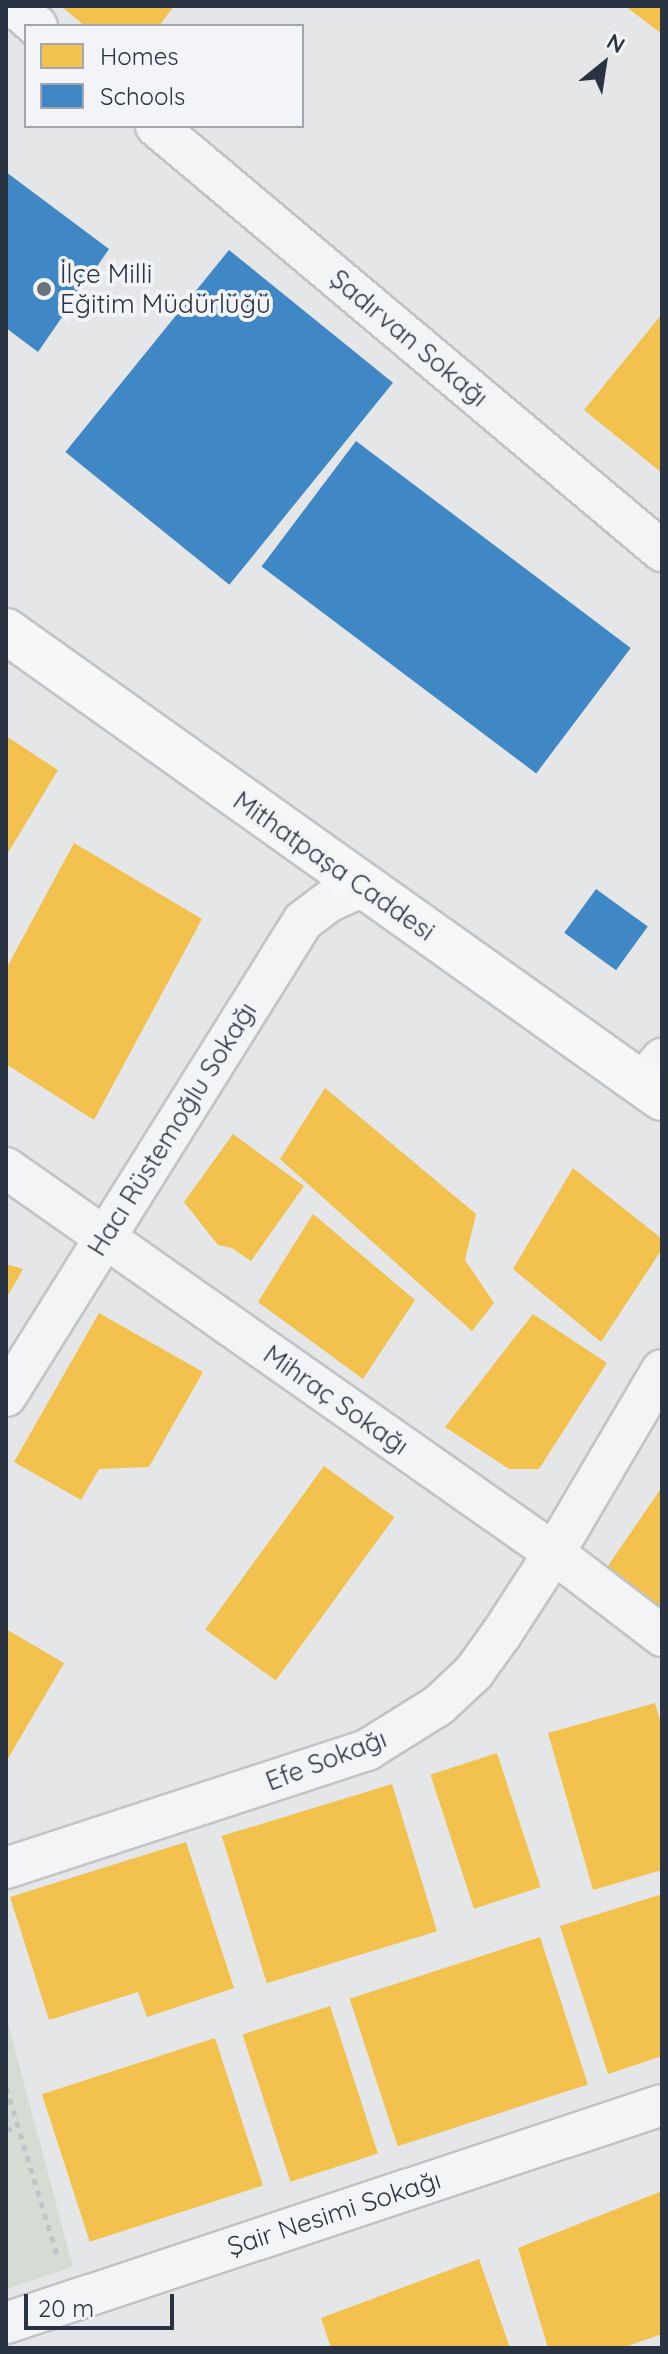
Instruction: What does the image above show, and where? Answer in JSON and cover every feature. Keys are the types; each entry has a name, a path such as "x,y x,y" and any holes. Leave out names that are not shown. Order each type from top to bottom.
{"main road":[{"name":"Mithatpaşa Caddesi","path":"6,631 362,887 655,1081"}],"street":[{"path":"14,6 35,24"},
{"name":"Şadırvan Sokağı","path":"158,128 656,533"},
{"name":"Hacı Rüstemoğlu Sokağı","path":"6,1396 303,921 330,901 362,887"},
{"name":"Mihraç Sokağı","path":"6,1168 554,1553 662,1636"},
{"name":"Efe Sokağı","path":"6,1868 367,1750 439,1705 474,1672 554,1553 662,1370"},
{"name":"Şair Nesimi Sokağı","path":"6,2323 662,2105"}],"path":[{"path":"6,2087 71,2301"},
{"path":"6,2130 18,2127"}],"shaded area":[{"path":"6,2016 73,2267 6,2289"}],"building: Homes":[{"path":"61,6 174,6 160,24 83,24"},
{"path":"625,6 662,6 662,34"},
{"path":"662,314 662,473 584,410"},
{"path":"6,736 58,770 6,856"},
{"path":"74,843 202,919 94,1120 6,1064 6,969"},
{"path":"325,1088 476,1214 465,1260 494,1303 472,1331 280,1159"},
{"path":"233,1134 304,1186 251,1261 232,1248 218,1245 184,1202"},
{"path":"573,1168 662,1239 662,1249 601,1342 513,1269"},
{"path":"313,1214 415,1300 363,1379 258,1302"},
{"path":"6,1264 23,1269 6,1299"},
{"path":"99,1313 203,1372 149,1467 99,1469 81,1500 14,1462"},
{"path":"533,1314 607,1363 539,1469 509,1469 445,1427"},
{"path":"324,1466 394,1517 276,1681 205,1629"},
{"path":"662,1487 662,1614 603,1573"},
{"path":"6,1629 64,1663 6,1762"},
{"path":"655,1703 662,1727 662,1870 593,1890 548,1733"},
{"path":"497,1753 541,1887 474,1909 430,1775"},
{"path":"392,1784 437,1931 267,1983 222,1836"},
{"path":"186,1842 234,1988 147,2017 138,1992 49,2020 10,1897"},
{"path":"662,1894 662,2056 608,2074 560,1926"},
{"path":"540,1937 588,2084 398,2146 350,1999"},
{"path":"330,2006 378,2153 290,2182 243,2034"},
{"path":"215,2038 263,2185 90,2242 42,2094"},
{"path":"662,2191 662,2334 622,2348 548,2348 518,2248"},
{"path":"479,2259 510,2348 331,2348 321,2318"}],"building: Schools":[{"name":"İlçe Milli Eğitim Müdürlüğü","path":"6,172 109,249 38,352 6,328"},
{"path":"229,250 393,383 229,585 65,452"},
{"path":"356,441 631,648 536,773 262,566"},
{"path":"596,889 648,927 616,970 564,933"}],"place":[{"name":"İlçe Milli Eğitim Müdürlüğü","path":"44,289"}]}
